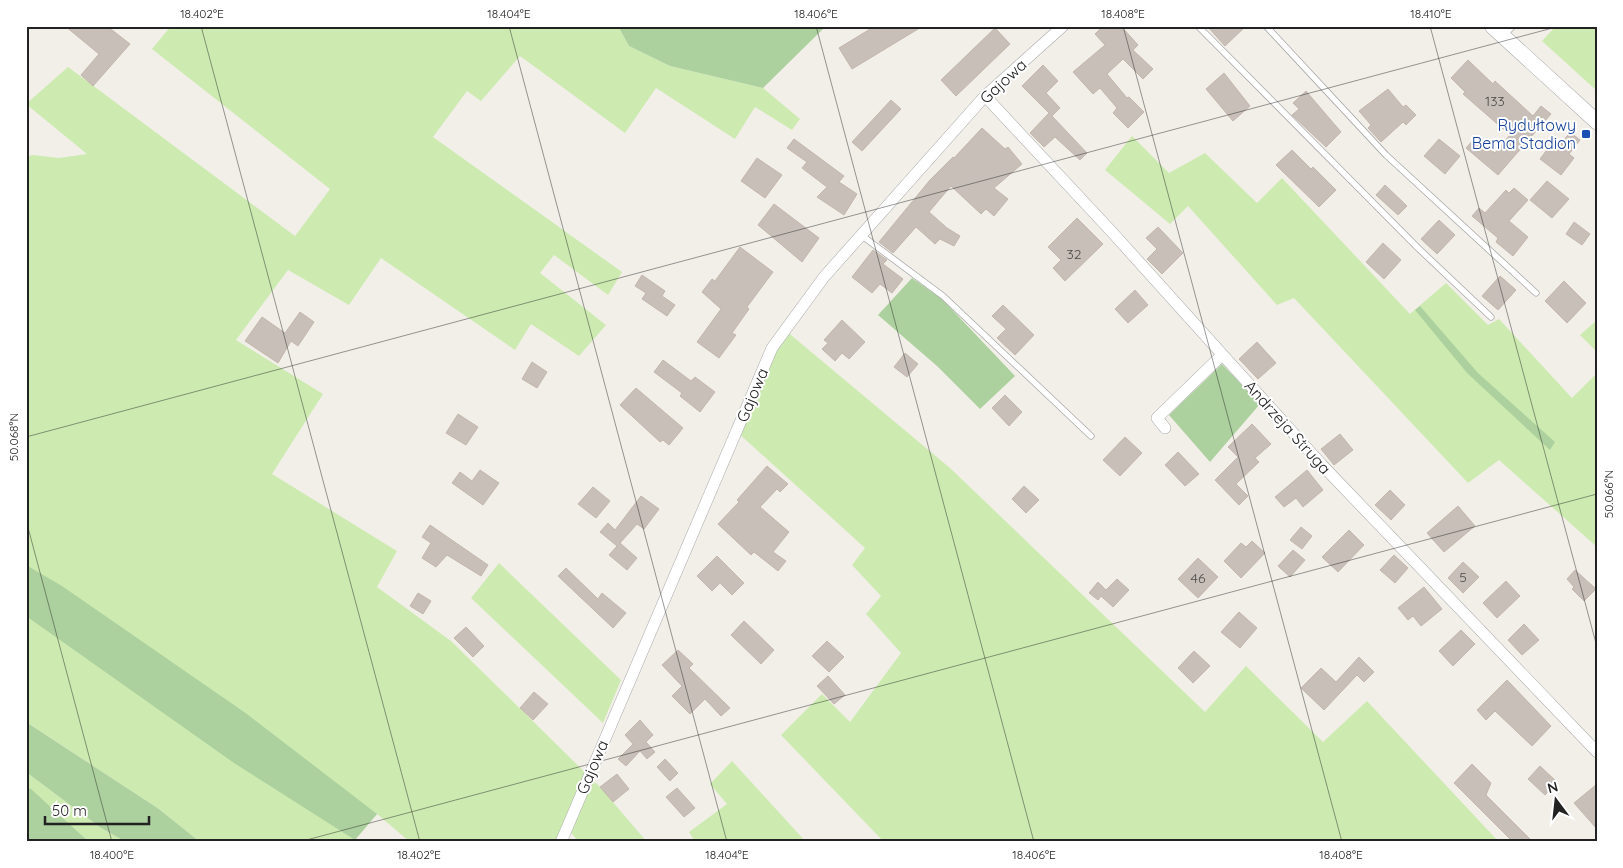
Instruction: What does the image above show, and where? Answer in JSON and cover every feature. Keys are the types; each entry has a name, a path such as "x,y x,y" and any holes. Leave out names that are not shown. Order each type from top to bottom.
{"street":[{"name":"Gajowa","path":"561,842 772,348 824,277 985,96 1063,26"},
{"path":"1502,30 1597,122"},
{"name":"Andrzeja Struga","path":"985,96 1322,465 1597,752"},
{"path":"1165,428 1157,418 1222,354"}],"lane":[{"path":"1198,26 1418,248 1491,317"},
{"path":"1266,26 1386,155 1536,293"},
{"path":"861,235 943,296 1091,436"}],"green space":[{"path":"171,26 618,26 629,46 670,66 763,88 800,119 792,130 755,107 735,139 656,88 625,133 520,56 481,101 467,91 433,137 622,272 608,295 554,255 540,273 606,325 579,356 531,324 515,350 381,258 349,305 288,270 236,340 323,394 272,474 397,551 377,587 451,641 600,787 647,842 579,842 567,828 561,842 410,842 377,814 353,842 200,842 159,809 26,722 26,157 33,155 59,158 87,154 26,104 68,67 295,236 330,189 152,49"},
{"path":"618,26 826,26 763,88 670,66 629,46"},
{"path":"1552,26 1597,26 1597,91 1542,41 1554,28"},
{"path":"1132,136 1169,173 1205,153 1257,203 1282,178 1410,314 1446,283 1488,325 1499,319 1572,398 1597,373 1597,547 1499,460 1468,483 1294,298 1277,305 1188,206 1170,224 1105,170"},
{"path":"912,278 942,299 1015,376 980,409 937,366 878,315"},
{"path":"1420,306 1478,373 1555,442 1550,450 1467,373 1415,310"},
{"path":"1597,320 1597,352 1580,335"},
{"path":"785,330 950,468 1205,712 1246,666 1323,742 1367,701 1499,842 884,842 781,735 822,694 850,722 901,653 866,614 881,596 852,565 865,548 736,431"},
{"path":"1222,364 1260,404 1210,462 1169,415"},
{"path":"499,563 621,680 603,723 471,598"},
{"path":"26,565 62,586 247,714 377,814 355,840 234,763 26,616"},
{"path":"26,722 159,809 200,842 126,842 101,828 26,772"},
{"path":"732,761 806,842 695,842 689,832 727,804 710,784"},
{"path":"26,772 101,828 126,842 89,842 26,787"},
{"path":"26,787 31,789 89,842 26,842"}],"building":[{"path":"65,26 107,26 130,44 93,86 81,75 99,54"},
{"path":"875,26 923,26 852,69 839,48"},
{"path":"1103,26 1121,26 1138,45 1133,50 1153,69 1143,79 1123,59 1107,74 1127,98 1129,97 1144,112 1128,128 1113,113 1117,108 1100,88 1093,94 1073,72 1105,45 1095,34"},
{"path":"1207,26 1246,26 1225,46"},
{"path":"995,28 1010,44 956,96 941,80"},
{"path":"1468,60 1493,84 1495,81 1533,116 1541,106 1551,114 1498,175 1466,148 1476,137 1495,153 1510,135 1463,94 1465,92 1451,78"},
{"path":"1043,65 1058,81 1046,93 1060,108 1052,116 1087,153 1080,160 1055,137 1044,147 1030,133 1049,113 1022,86"},
{"path":"1224,73 1250,106 1233,121 1206,89"},
{"path":"1388,89 1403,107 1406,105 1416,115 1406,125 1403,122 1381,142 1368,128 1371,125 1359,111"},
{"path":"1306,91 1341,132 1326,147 1292,115 1299,109 1293,103"},
{"path":"891,100 901,109 862,151 852,142"},
{"path":"982,128 1005,149 1008,147 1022,164 994,188 1008,199 994,216 986,209 981,214 951,186 929,212 947,228 960,236 954,246 940,239 935,244 916,227 893,253 879,242 930,180"},
{"path":"1570,132 1580,140 1569,154 1574,158 1561,175 1540,159 1553,142 1559,147"},
{"path":"794,139 844,176 839,182 857,194 844,215 817,197 827,187 802,168 807,162 787,148"},
{"path":"1439,139 1460,156 1445,174 1424,156"},
{"path":"1292,150 1311,169 1313,167 1336,190 1319,207 1276,165"},
{"path":"757,158 782,175 765,198 741,181"},
{"path":"1547,181 1569,199 1552,218 1530,200"},
{"path":"1385,185 1407,206 1398,215 1376,195"},
{"path":"1514,188 1528,200 1509,221 1528,237 1513,256 1496,242 1498,238 1472,216 1479,208 1485,213 1506,190 1509,193"},
{"path":"774,204 819,238 802,262 758,225"},
{"path":"1077,218 1103,244 1065,281 1053,268 1061,260 1048,247"},
{"path":"1439,220 1455,235 1437,254 1421,239"},
{"path":"1574,222 1590,234 1582,245 1566,234"},
{"path":"1158,227 1183,253 1162,274 1147,259 1157,249 1146,238"},
{"path":"1383,243 1401,260 1384,279 1366,262"},
{"path":"740,247 773,272 747,307 749,309 732,333 736,335 719,358 697,342 721,309 702,292 712,279 715,281"},
{"path":"873,250 887,260 883,264 903,279 892,293 880,284 872,293 852,277"},
{"path":"642,275 665,291 662,296 675,305 667,316 642,299 646,293 635,286"},
{"path":"1500,276 1516,290 1498,310 1482,296"},
{"path":"1564,281 1586,303 1567,323 1545,301"},
{"path":"1135,290 1148,305 1128,323 1115,309"},
{"path":"1003,305 1034,335 1015,355 997,338 1006,329 992,316"},
{"path":"300,312 314,322 298,346 291,341 278,363 245,341 262,317 285,333"},
{"path":"842,320 865,342 849,359 842,353 835,361 822,349 828,343 824,340"},
{"path":"1257,342 1276,363 1258,379 1239,359"},
{"path":"905,353 918,364 907,377 894,367"},
{"path":"663,360 691,381 695,377 715,392 700,412 680,396 682,393 654,372"},
{"path":"532,362 547,372 537,388 522,379"},
{"path":"636,388 683,428 669,445 663,440 660,442 620,405"},
{"path":"1005,395 1022,412 1009,426 992,408"},
{"path":"458,414 478,427 466,445 446,433"},
{"path":"1252,424 1271,444 1255,458 1259,462 1236,484 1248,496 1239,505 1215,480 1238,457 1228,447"},
{"path":"1340,434 1353,450 1334,465 1321,449"},
{"path":"1125,437 1142,453 1120,476 1103,460"},
{"path":"1178,452 1199,474 1185,486 1165,465"},
{"path":"767,466 788,484 780,492 777,489 760,507 789,532 773,552 786,561 778,571 754,552 751,555 718,524 739,502 737,500"},
{"path":"480,470 499,483 483,505 452,483 460,472 472,481"},
{"path":"1307,470 1323,490 1303,507 1296,498 1284,507 1275,497"},
{"path":"1024,486 1039,500 1026,513 1012,499"},
{"path":"593,487 610,501 596,518 578,504"},
{"path":"1390,490 1405,505 1391,520 1375,505"},
{"path":"641,496 659,509 644,529 637,524 620,543 637,558 627,570 609,555 617,546 600,532 608,523 615,530"},
{"path":"1458,506 1475,526 1444,552 1427,533"},
{"path":"430,525 488,565 481,576 447,555 436,567 422,558 431,543 422,537"},
{"path":"1301,527 1312,536 1302,549 1290,540"},
{"path":"1349,530 1364,545 1338,572 1322,557"},
{"path":"1252,541 1265,553 1241,578 1224,561 1241,543 1246,547"},
{"path":"1293,550 1305,560 1290,577 1278,566"},
{"path":"1394,555 1408,568 1395,583 1380,570"},
{"path":"717,556 744,583 732,595 720,583 712,591 697,576"},
{"path":"1198,558 1218,577 1198,598 1178,579"},
{"path":"1463,562 1479,577 1463,593 1448,578"},
{"path":"566,568 598,599 602,593 626,613 613,628 558,576"},
{"path":"1575,570 1596,589 1584,601 1572,589 1574,587 1567,579"},
{"path":"1117,579 1129,590 1113,607 1101,596 1098,600 1089,593 1098,582 1106,590"},
{"path":"1506,581 1520,596 1497,618 1483,603"},
{"path":"1424,587 1442,609 1421,626 1413,616 1408,620 1398,608"},
{"path":"418,593 431,601 423,614 410,606"},
{"path":"1239,612 1257,628 1240,648 1221,632"},
{"path":"744,621 774,650 761,664 731,635"},
{"path":"1524,624 1539,640 1522,655 1508,640"},
{"path":"466,627 484,646 473,657 454,638"},
{"path":"1461,630 1475,644 1453,666 1439,651"},
{"path":"827,641 844,657 829,672 812,656"},
{"path":"678,650 693,664 689,668 730,708 721,716 705,699 690,714 672,696 682,686 662,665"},
{"path":"1194,651 1210,666 1193,683 1178,668"},
{"path":"1359,657 1374,672 1364,682 1357,675 1324,710 1301,688 1321,668 1336,682"},
{"path":"828,676 845,695 834,704 817,686"},
{"path":"1507,680 1551,726 1532,746 1495,711 1486,720 1477,710"},
{"path":"534,692 548,704 533,720 520,708"},
{"path":"640,720 653,735 646,742 655,752 647,759 640,751 626,766 618,759 633,744 625,735"},
{"path":"665,759 678,773 670,781 657,767"},
{"path":"1472,764 1491,783 1486,795 1533,842 1513,842 1454,783"},
{"path":"1540,766 1557,782 1545,795 1528,779"},
{"path":"617,774 629,789 613,802 600,787"},
{"path":"1597,784 1597,829 1574,803"},
{"path":"677,788 695,808 684,817 666,797"}],"place":[{"name":"Rydułtowy Bema Stadion","path":"1586,134"}]}
